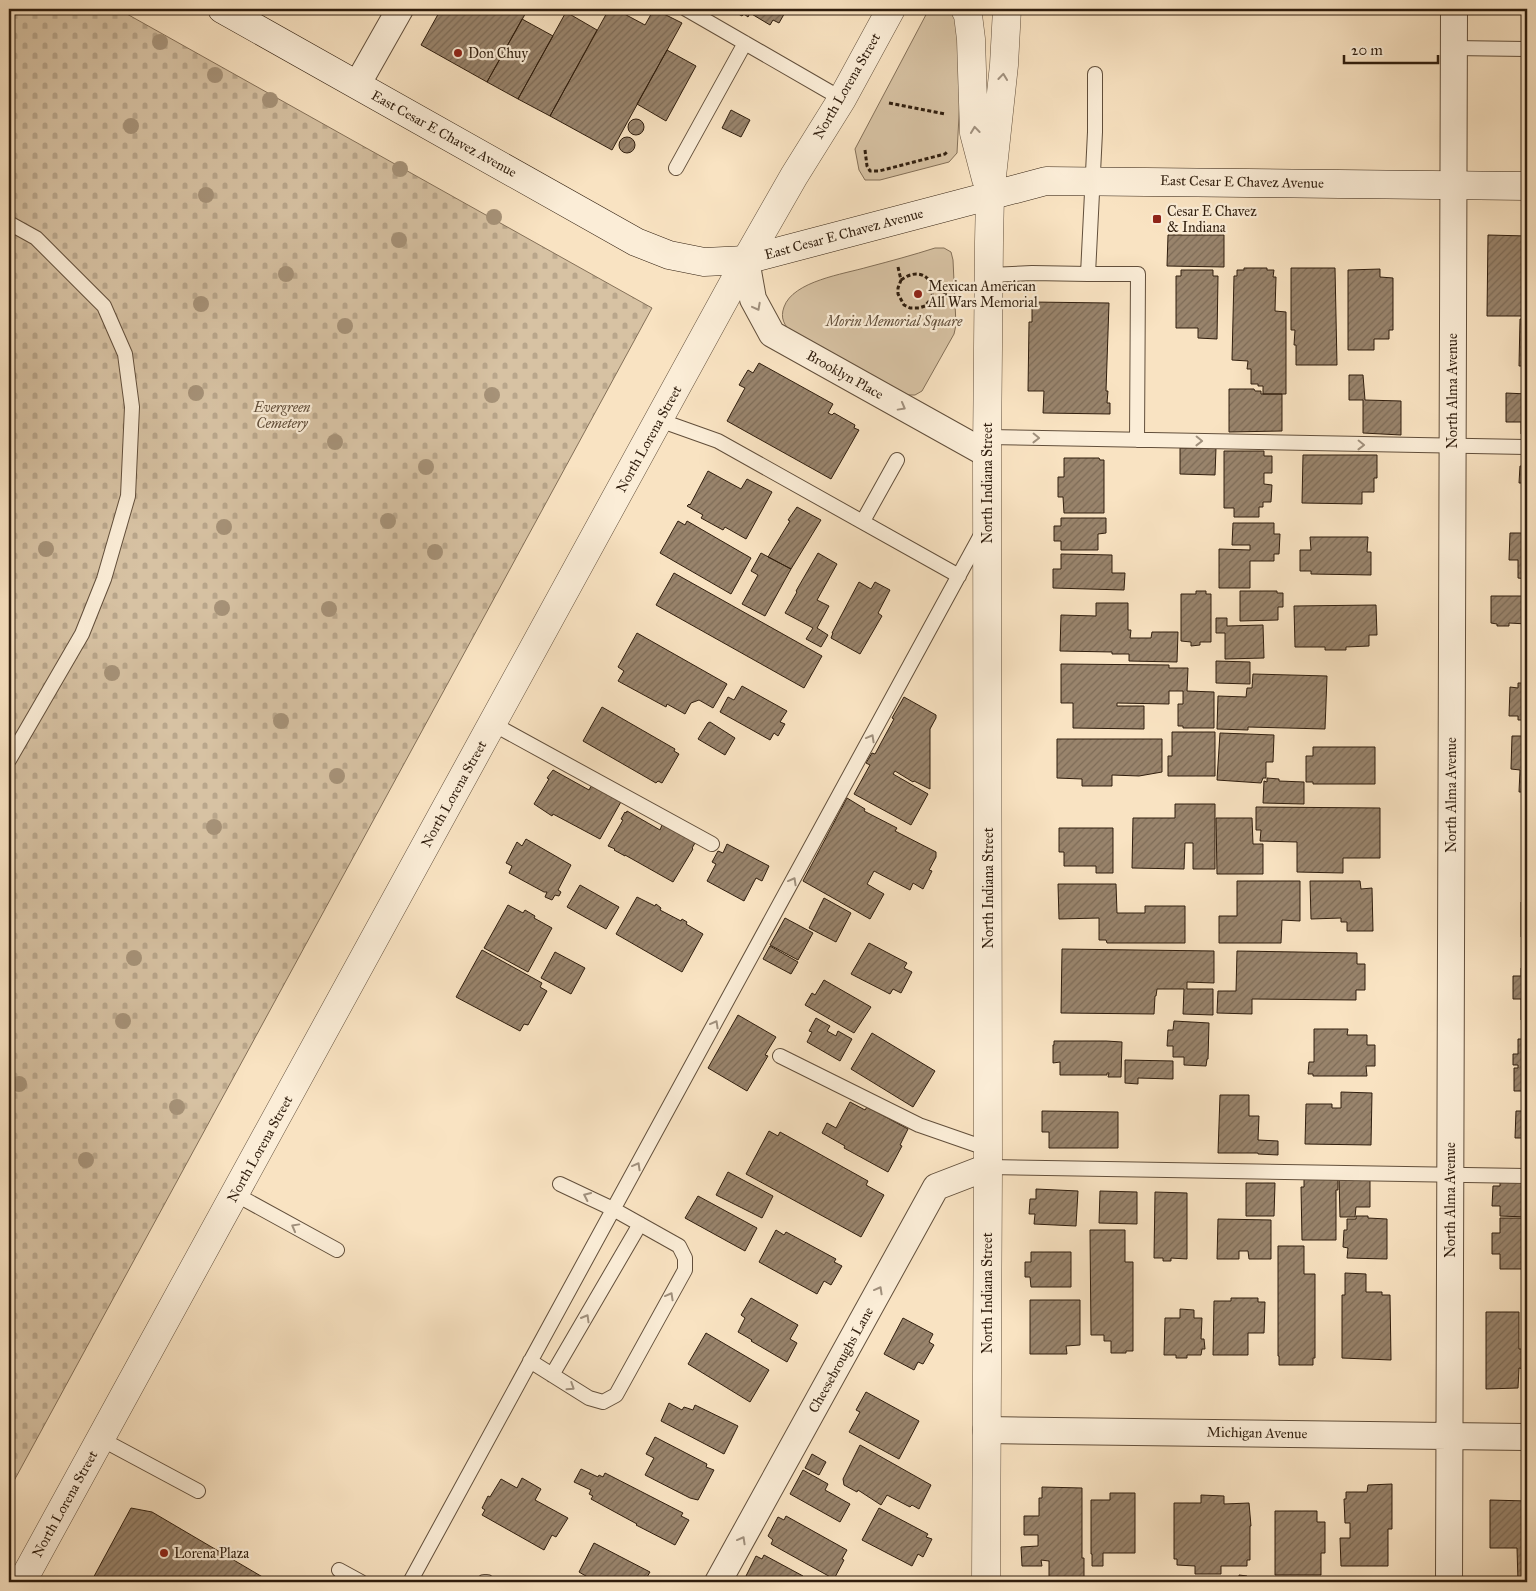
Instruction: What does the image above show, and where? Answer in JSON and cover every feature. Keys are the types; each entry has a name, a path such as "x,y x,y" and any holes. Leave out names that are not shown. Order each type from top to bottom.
{"street":[{"name":"East Cesar E Chavez Avenue","path":"222,9 636,242 669,255 704,262 746,260 1046,180 1527,186"},
{"path":"357,85 400,9"},
{"name":"North Lorena Street","path":"22,1582 746,260 794,176 842,99 891,9"},
{"name":"North Indiana Street","path":"965,9 968,15 971,38 974,133 990,195"},
{"name":"North Indiana Street","path":"986,1582 988,1158 987,445 990,195 1004,66 1007,9"},
{"name":"North Alma Avenue","path":"1449,1582 1454,9"},
{"name":"Brooklyn Place","path":"746,260 752,299 772,334 987,445"},
{"name":"Cheesebroughs Lane","path":"718,1582 936,1186 988,1158"},
{"name":"Michigan Avenue","path":"986,1430 1527,1437"}],"lane":[{"path":"686,9 842,99"},
{"path":"676,168 745,43"},
{"path":"1453,48 1527,49"},
{"path":"1088,274 1095,132 1095,74"},
{"path":"9,223 36,238 104,306 125,354 132,407 128,496 104,578 82,634 9,760"},
{"path":"989,275 1138,274 1137,440"},
{"path":"659,420 718,441 959,576"},
{"path":"987,445 1137,440 1527,447"},
{"path":"863,522 897,460"},
{"path":"410,1582 987,523"},
{"path":"493,724 712,844"},
{"path":"780,1056 988,1158 1450,1175 1527,1176"},
{"path":"530,1361 589,1398 603,1402 616,1395 685,1270 685,1258 679,1246 613,1209 560,1184"},
{"path":"235,1194 338,1250"},
{"path":"552,1375 640,1224"},
{"path":"101,1440 198,1491"},
{"path":"339,1570 361,1582"}],"path":[{"path":"889,103 947,115"},
{"path":"864,150 867,166 870,171 879,171 944,154 950,150"},
{"path":"898,268 901,280 898,294 904,305 910,308 920,308 925,306 932,298 947,294"},
{"path":"901,280 911,274 925,276 931,282 932,298"}],"green space":[{"name":"Evergreen Cemetery","path":"9,9 118,9 652,308 9,1490"},
{"path":"929,9 953,9 964,22 957,153 949,162 880,180 865,180 859,170 855,149"},
{"name":"Morin Memorial Square","path":"935,248 944,248 951,252 956,325 954,334 922,391 915,395 907,395 792,333 785,324 783,311 789,298 808,285 833,276"}],"building":[{"path":"441,9 528,9 487,82 421,45"},
{"path":"609,9 615,9 645,25 654,9 682,23 612,150 550,116"},
{"path":"729,9 787,9 779,23 773,20 770,25 750,13 748,17 744,14 742,16"},
{"path":"566,12 597,30 550,116 518,99"},
{"path":"522,19 553,36 518,99 487,82"},
{"path":"667,50 696,66 666,121 637,104"},
{"path":"731,110 750,120 741,137 722,128"},
{"path":"633,119 639,119 644,124 642,133 633,135 628,130 628,124"},
{"path":"624,137 630,137 635,142 633,151 624,153 619,148 619,142"},
{"path":"1168,235 1224,235 1224,267 1167,266"},
{"path":"1488,235 1527,236 1527,316 1487,316"},
{"path":"1244,268 1267,268 1267,270 1274,270 1273,277 1276,277 1275,311 1286,312 1286,394 1263,394 1263,386 1251,384 1251,369 1247,369 1248,361 1232,360 1234,276 1237,276 1237,270 1244,270"},
{"path":"1291,268 1335,268 1337,365 1296,365 1295,330 1291,330"},
{"path":"1380,269 1380,277 1393,278 1393,330 1389,330 1389,339 1374,339 1374,350 1348,350 1348,270"},
{"path":"1181,270 1213,270 1213,276 1218,276 1217,339 1198,338 1198,328 1176,328 1176,276 1181,276"},
{"path":"1032,302 1109,303 1106,391 1108,391 1107,403 1110,403 1110,414 1043,413 1044,391 1028,391 1029,322 1032,322"},
{"path":"1520,319 1527,319 1527,366 1519,366"},
{"path":"759,363 833,404 828,413 832,415 834,413 855,425 854,428 859,430 831,479 727,421 745,388 739,385 748,370 753,373"},
{"path":"1349,375 1363,375 1365,400 1401,401 1401,435 1363,433 1363,400 1349,400"},
{"path":"1229,389 1254,389 1255,391 1261,391 1261,394 1282,394 1282,431 1229,432"},
{"path":"1506,393 1527,394 1527,434 1521,434 1521,422 1506,422"},
{"path":"1180,448 1216,448 1215,475 1180,474"},
{"path":"1224,451 1264,451 1264,456 1272,456 1272,473 1264,473 1264,484 1272,485 1271,502 1263,502 1263,507 1259,507 1259,517 1234,517 1234,508 1224,508"},
{"path":"1303,455 1377,455 1377,478 1374,478 1374,492 1362,492 1362,504 1302,503"},
{"path":"1064,458 1099,458 1104,460 1104,513 1064,513 1063,497 1058,497 1058,477 1064,477"},
{"path":"1520,466 1527,466 1526,495 1526,483 1519,483"},
{"path":"708,471 741,489 747,479 772,492 746,539 725,527 723,530 701,518 703,515 687,506 690,505"},
{"path":"797,507 821,520 791,569 768,557"},
{"path":"1061,518 1106,518 1106,533 1098,534 1098,550 1061,550 1061,541 1054,541 1054,526 1061,526"},
{"path":"678,521 685,525 687,521 751,558 731,594 660,553"},
{"path":"1233,523 1274,523 1274,534 1280,534 1279,554 1274,554 1274,561 1250,561 1250,588 1219,588 1219,549 1250,550 1250,545 1232,545"},
{"path":"1510,533 1527,533 1527,579 1518,578 1518,560 1509,560"},
{"path":"1310,537 1368,537 1367,552 1371,552 1371,575 1311,574 1311,571 1300,571 1300,550 1311,550"},
{"path":"761,553 791,569 765,616 742,604 758,575 751,571"},
{"path":"818,553 837,564 817,600 829,606 817,628 828,635 821,647 806,639 813,628 785,613"},
{"path":"1061,554 1112,555 1112,573 1125,573 1124,590 1053,588 1053,569 1061,569"},
{"path":"674,573 822,656 804,688 656,605"},
{"path":"859,582 871,589 875,582 890,590 878,613 882,616 860,654 831,638"},
{"path":"1196,591 1206,591 1206,594 1211,594 1211,642 1200,642 1200,645 1191,646 1191,642 1181,641 1181,594 1196,594"},
{"path":"1240,591 1277,591 1277,593 1283,593 1283,607 1278,607 1278,620 1240,621"},
{"path":"1491,596 1527,596 1527,624 1509,623 1509,626 1497,626 1497,624 1491,623"},
{"path":"1096,603 1128,603 1128,630 1131,630 1130,638 1151,638 1152,632 1178,632 1177,662 1129,661 1129,654 1112,654 1112,652 1060,651 1061,615 1096,616"},
{"path":"1376,605 1377,635 1369,635 1369,646 1346,647 1346,650 1325,650 1325,647 1295,647 1294,606"},
{"path":"1216,618 1227,618 1227,626 1263,625 1264,658 1225,659 1225,633 1216,633"},
{"path":"637,633 727,684 713,708 699,700 691,703 685,714 667,704 666,707 618,681 624,671 618,667"},
{"path":"1216,661 1250,662 1250,684 1216,683"},
{"path":"1061,664 1169,665 1169,668 1188,668 1187,691 1214,692 1214,728 1183,728 1183,726 1178,726 1178,704 1183,704 1183,691 1169,691 1169,704 1117,703 1117,706 1144,706 1144,729 1073,728 1073,703 1061,703"},
{"path":"1253,674 1327,676 1325,729 1248,727 1248,730 1217,729 1218,696 1246,697 1247,688 1252,688"},
{"path":"1518,683 1527,683 1527,720 1518,720 1518,716 1509,716 1510,687 1518,688"},
{"path":"742,686 787,711 780,722 785,724 778,736 774,733 770,740 720,712 728,697 734,700"},
{"path":"904,697 936,715 930,729 930,789 913,782 895,771 893,774 928,794 911,825 854,794 870,765 866,763 872,753 875,754"},
{"path":"602,707 675,749 674,751 679,754 662,783 658,781 656,783 583,741"},
{"path":"710,722 735,738 725,755 698,739"},
{"path":"1172,732 1215,732 1215,776 1168,776 1168,756 1172,756"},
{"path":"1220,733 1274,735 1273,762 1266,762 1266,778 1263,778 1261,783 1217,780"},
{"path":"1512,736 1527,736 1527,792 1519,792 1520,770 1511,769"},
{"path":"1057,739 1162,739 1162,772 1139,776 1112,775 1112,786 1082,786 1082,779 1057,778"},
{"path":"1313,747 1375,747 1375,784 1313,784 1313,782 1306,782 1306,756 1313,756"},
{"path":"553,770 589,790 593,783 622,800 600,839 553,814 552,816 534,804"},
{"path":"1267,778 1279,779 1279,781 1304,782 1304,804 1263,803 1264,781 1267,782"},
{"path":"847,798 865,809 864,811 897,828 895,831 936,852 936,857 929,870 932,871 923,889 913,883 910,890 874,871 867,884 884,894 870,919 803,881"},
{"path":"1175,804 1215,804 1215,869 1193,869 1193,843 1185,843 1184,869 1132,868 1133,818 1175,818"},
{"path":"1256,807 1380,808 1380,858 1343,858 1343,873 1297,872 1297,842 1260,841 1261,830 1256,830"},
{"path":"627,811 660,830 662,825 664,826 666,823 697,840 673,882 608,846"},
{"path":"1216,818 1252,818 1253,844 1263,844 1263,874 1217,874"},
{"path":"1059,828 1113,828 1113,873 1096,873 1096,866 1064,866 1064,852 1059,852"},
{"path":"526,839 571,865 558,890 561,892 559,896 555,895 552,900 545,897 547,892 509,873 512,866 506,863 517,842 522,846"},
{"path":"727,844 769,866 762,881 756,878 744,901 707,881 716,864 712,862 718,851 723,853"},
{"path":"1237,881 1300,881 1300,921 1282,920 1281,943 1219,943 1219,916 1237,916"},
{"path":"1310,881 1360,881 1361,889 1372,888 1373,931 1347,931 1347,922 1341,922 1341,918 1311,919"},
{"path":"1058,884 1116,884 1117,913 1145,913 1145,906 1185,906 1185,943 1107,943 1106,940 1099,940 1099,918 1059,919"},
{"path":"580,885 619,907 606,929 567,907"},
{"path":"637,897 655,906 656,904 661,908 660,910 681,921 682,919 687,922 686,924 703,934 682,972 616,934"},
{"path":"824,898 851,913 836,942 809,928"},
{"path":"1521,902 1527,902 1527,937 1521,937"},
{"path":"508,905 523,913 525,910 535,916 534,918 552,928 528,972 484,948"},
{"path":"785,918 813,933 798,960 770,945"},
{"path":"869,943 907,963 904,968 912,972 901,993 893,989 890,994 851,974"},
{"path":"770,946 798,962 791,974 763,959"},
{"path":"1062,949 1214,951 1214,983 1187,982 1187,989 1213,989 1213,1015 1183,1014 1184,989 1157,989 1154,1014 1061,1013"},
{"path":"482,950 542,983 540,987 547,991 528,1025 524,1024 520,1031 456,997"},
{"path":"1237,951 1357,953 1357,964 1365,964 1365,990 1356,990 1356,1000 1252,999 1252,1014 1217,1013 1218,991 1236,991"},
{"path":"1526,951 1527,1020 1521,1020 1521,999 1513,999 1513,976 1521,976 1521,968 1526,965"},
{"path":"555,952 585,968 571,994 541,978"},
{"path":"824,980 871,1007 854,1033 805,1005 812,993 815,995"},
{"path":"738,1015 776,1037 765,1055 768,1056 747,1091 708,1068"},
{"path":"816,1018 830,1026 827,1031 836,1036 838,1031 852,1039 840,1061 807,1042 812,1032 809,1031"},
{"path":"1174,1021 1209,1023 1208,1059 1206,1066 1184,1065 1184,1057 1173,1057 1173,1046 1167,1046 1168,1030 1173,1030"},
{"path":"1314,1029 1348,1029 1347,1035 1367,1035 1367,1045 1375,1045 1375,1066 1366,1066 1367,1076 1313,1076 1313,1074 1308,1074 1309,1062 1314,1062"},
{"path":"872,1033 935,1071 913,1107 851,1069"},
{"path":"1518,1039 1527,1039 1527,1091 1514,1091 1514,1068 1518,1068 1518,1065 1513,1065 1513,1054 1518,1054"},
{"path":"1054,1041 1122,1042 1121,1077 1108,1077 1109,1073 1107,1075 1060,1075 1060,1062 1053,1063"},
{"path":"1125,1060 1173,1061 1173,1079 1138,1078 1138,1084 1125,1083"},
{"path":"1341,1092 1372,1093 1371,1145 1305,1144 1306,1104 1332,1104 1332,1108 1341,1108"},
{"path":"1220,1095 1249,1095 1249,1116 1259,1116 1258,1140 1278,1141 1278,1155 1218,1153"},
{"path":"850,1102 865,1110 867,1107 908,1129 900,1145 902,1146 888,1172 844,1148 845,1146 822,1133 827,1123 836,1128"},
{"path":"1524,1102 1527,1102 1527,1148 1523,1148 1523,1138 1515,1138 1516,1111 1524,1111"},
{"path":"1042,1111 1118,1112 1118,1148 1049,1148 1049,1132 1042,1132"},
{"path":"769,1131 778,1136 780,1132 868,1181 866,1185 884,1195 861,1237 746,1174"},
{"path":"728,1172 773,1196 762,1218 716,1195"},
{"path":"1304,1176 1338,1176 1338,1190 1336,1190 1336,1240 1302,1240 1301,1187 1304,1187"},
{"path":"1339,1176 1370,1176 1370,1207 1356,1207 1355,1217 1340,1217"},
{"path":"1500,1179 1527,1179 1527,1217 1500,1216 1500,1206 1492,1206 1493,1186 1500,1186"},
{"path":"1246,1183 1275,1183 1274,1216 1246,1216"},
{"path":"1036,1189 1078,1191 1076,1226 1034,1224 1035,1214 1029,1214 1030,1199 1036,1199"},
{"path":"1100,1191 1137,1192 1137,1224 1099,1223"},
{"path":"1155,1192 1187,1193 1187,1259 1171,1258 1171,1261 1163,1261 1163,1258 1154,1258"},
{"path":"698,1196 757,1228 745,1251 685,1218"},
{"path":"1356,1216 1387,1219 1387,1259 1347,1258 1348,1248 1343,1247 1344,1230 1347,1230 1347,1219 1356,1219"},
{"path":"1500,1218 1527,1218 1527,1269 1500,1269 1500,1254 1492,1254 1492,1233 1500,1233"},
{"path":"1218,1219 1271,1220 1271,1259 1249,1259 1248,1251 1239,1251 1239,1259 1217,1259"},
{"path":"776,1230 784,1235 786,1232 836,1259 834,1262 842,1266 831,1285 824,1281 817,1294 759,1262"},
{"path":"1090,1230 1125,1230 1125,1262 1133,1262 1133,1351 1111,1353 1111,1341 1104,1341 1104,1335 1091,1335"},
{"path":"1278,1246 1304,1246 1304,1274 1315,1274 1315,1358 1313,1358 1313,1365 1279,1365"},
{"path":"1031,1252 1071,1252 1071,1287 1031,1287 1030,1277 1025,1277 1025,1262 1031,1262"},
{"path":"1345,1273 1366,1274 1366,1292 1382,1292 1382,1295 1390,1295 1391,1360 1342,1358 1342,1295 1345,1295"},
{"path":"751,1298 798,1325 790,1339 797,1343 787,1362 738,1332 745,1318 741,1315"},
{"path":"1231,1298 1258,1298 1258,1302 1265,1302 1264,1333 1248,1333 1248,1355 1213,1355 1214,1301 1231,1301"},
{"path":"1030,1300 1080,1300 1080,1345 1066,1346 1067,1354 1030,1354"},
{"path":"1180,1309 1194,1310 1194,1318 1202,1318 1201,1339 1204,1339 1205,1349 1202,1349 1201,1355 1187,1355 1187,1358 1176,1358 1176,1355 1164,1355 1165,1318 1180,1318"},
{"path":"1486,1312 1519,1312 1519,1349 1524,1349 1524,1369 1519,1368 1518,1388 1486,1389"},
{"path":"903,1318 933,1334 929,1342 934,1345 923,1364 918,1362 914,1370 884,1354"},
{"path":"706,1333 769,1370 750,1402 688,1364"},
{"path":"866,1392 919,1421 899,1459 849,1432 860,1412 856,1410"},
{"path":"669,1403 682,1410 684,1407 693,1410 695,1405 738,1426 724,1454 661,1421"},
{"path":"655,1437 707,1464 706,1467 714,1470 698,1500 690,1498 645,1475 654,1458 646,1454"},
{"path":"860,1445 931,1485 919,1509 912,1505 910,1507 887,1495 881,1505 858,1490 857,1492 844,1485 843,1479"},
{"path":"812,1454 826,1462 819,1475 805,1468"},
{"path":"581,1469 598,1477 599,1475 603,1477 605,1473 683,1513 681,1516 689,1520 675,1545 591,1499 593,1496 589,1494 591,1490 574,1482"},
{"path":"803,1470 828,1484 825,1490 850,1504 840,1522 790,1494"},
{"path":"522,1478 541,1489 535,1500 568,1518 556,1537 552,1535 544,1550 482,1515 485,1510 482,1508 488,1496 490,1497 501,1479 517,1488"},
{"path":"1392,1484 1392,1529 1388,1529 1388,1566 1341,1566 1340,1538 1350,1538 1350,1523 1345,1523 1344,1499 1346,1499 1346,1492 1367,1492 1368,1485"},
{"path":"1042,1487 1082,1488 1084,1582 1049,1582 1049,1561 1041,1560 1042,1566 1022,1566 1021,1547 1038,1546 1038,1535 1024,1535 1024,1516 1039,1516 1039,1498 1042,1498"},
{"path":"1110,1493 1135,1493 1135,1553 1103,1553 1103,1566 1092,1566 1091,1500 1110,1500"},
{"path":"1201,1495 1224,1496 1224,1504 1249,1503 1251,1526 1250,1560 1247,1560 1247,1566 1221,1566 1221,1574 1195,1574 1195,1566 1177,1565 1177,1559 1174,1559 1174,1503 1201,1503"},
{"path":"1490,1500 1527,1501 1527,1582 1518,1582 1517,1548 1490,1548"},
{"name":"Lorena Plaza","path":"131,1508 152,1512 271,1582 91,1582"},
{"path":"879,1508 928,1534 926,1537 932,1539 923,1557 918,1554 912,1566 862,1540"},
{"path":"1275,1511 1317,1511 1317,1522 1325,1522 1325,1553 1321,1553 1321,1575 1275,1575"},
{"path":"786,1516 847,1550 834,1579 771,1544 773,1540 768,1536 778,1517 784,1520"},
{"path":"594,1543 650,1572 644,1582 596,1582 579,1572"},
{"path":"764,1555 803,1576 809,1582 750,1582 751,1579 746,1576 756,1556 762,1559"},
{"path":"1239,1575 1247,1576 1247,1578 1263,1579 1262,1582 1228,1582 1228,1578 1239,1578"},
{"path":"1147,1577 1147,1582 1115,1582 1115,1578"}],"place":[{"name":"Don Chuy","path":"458,53"},
{"name":"Cesar E Chavez & Indiana","path":"1157,219"},
{"name":"Mexican American All Wars Memorial","path":"918,294"},
{"name":"Lorena Plaza","path":"164,1553"}]}
